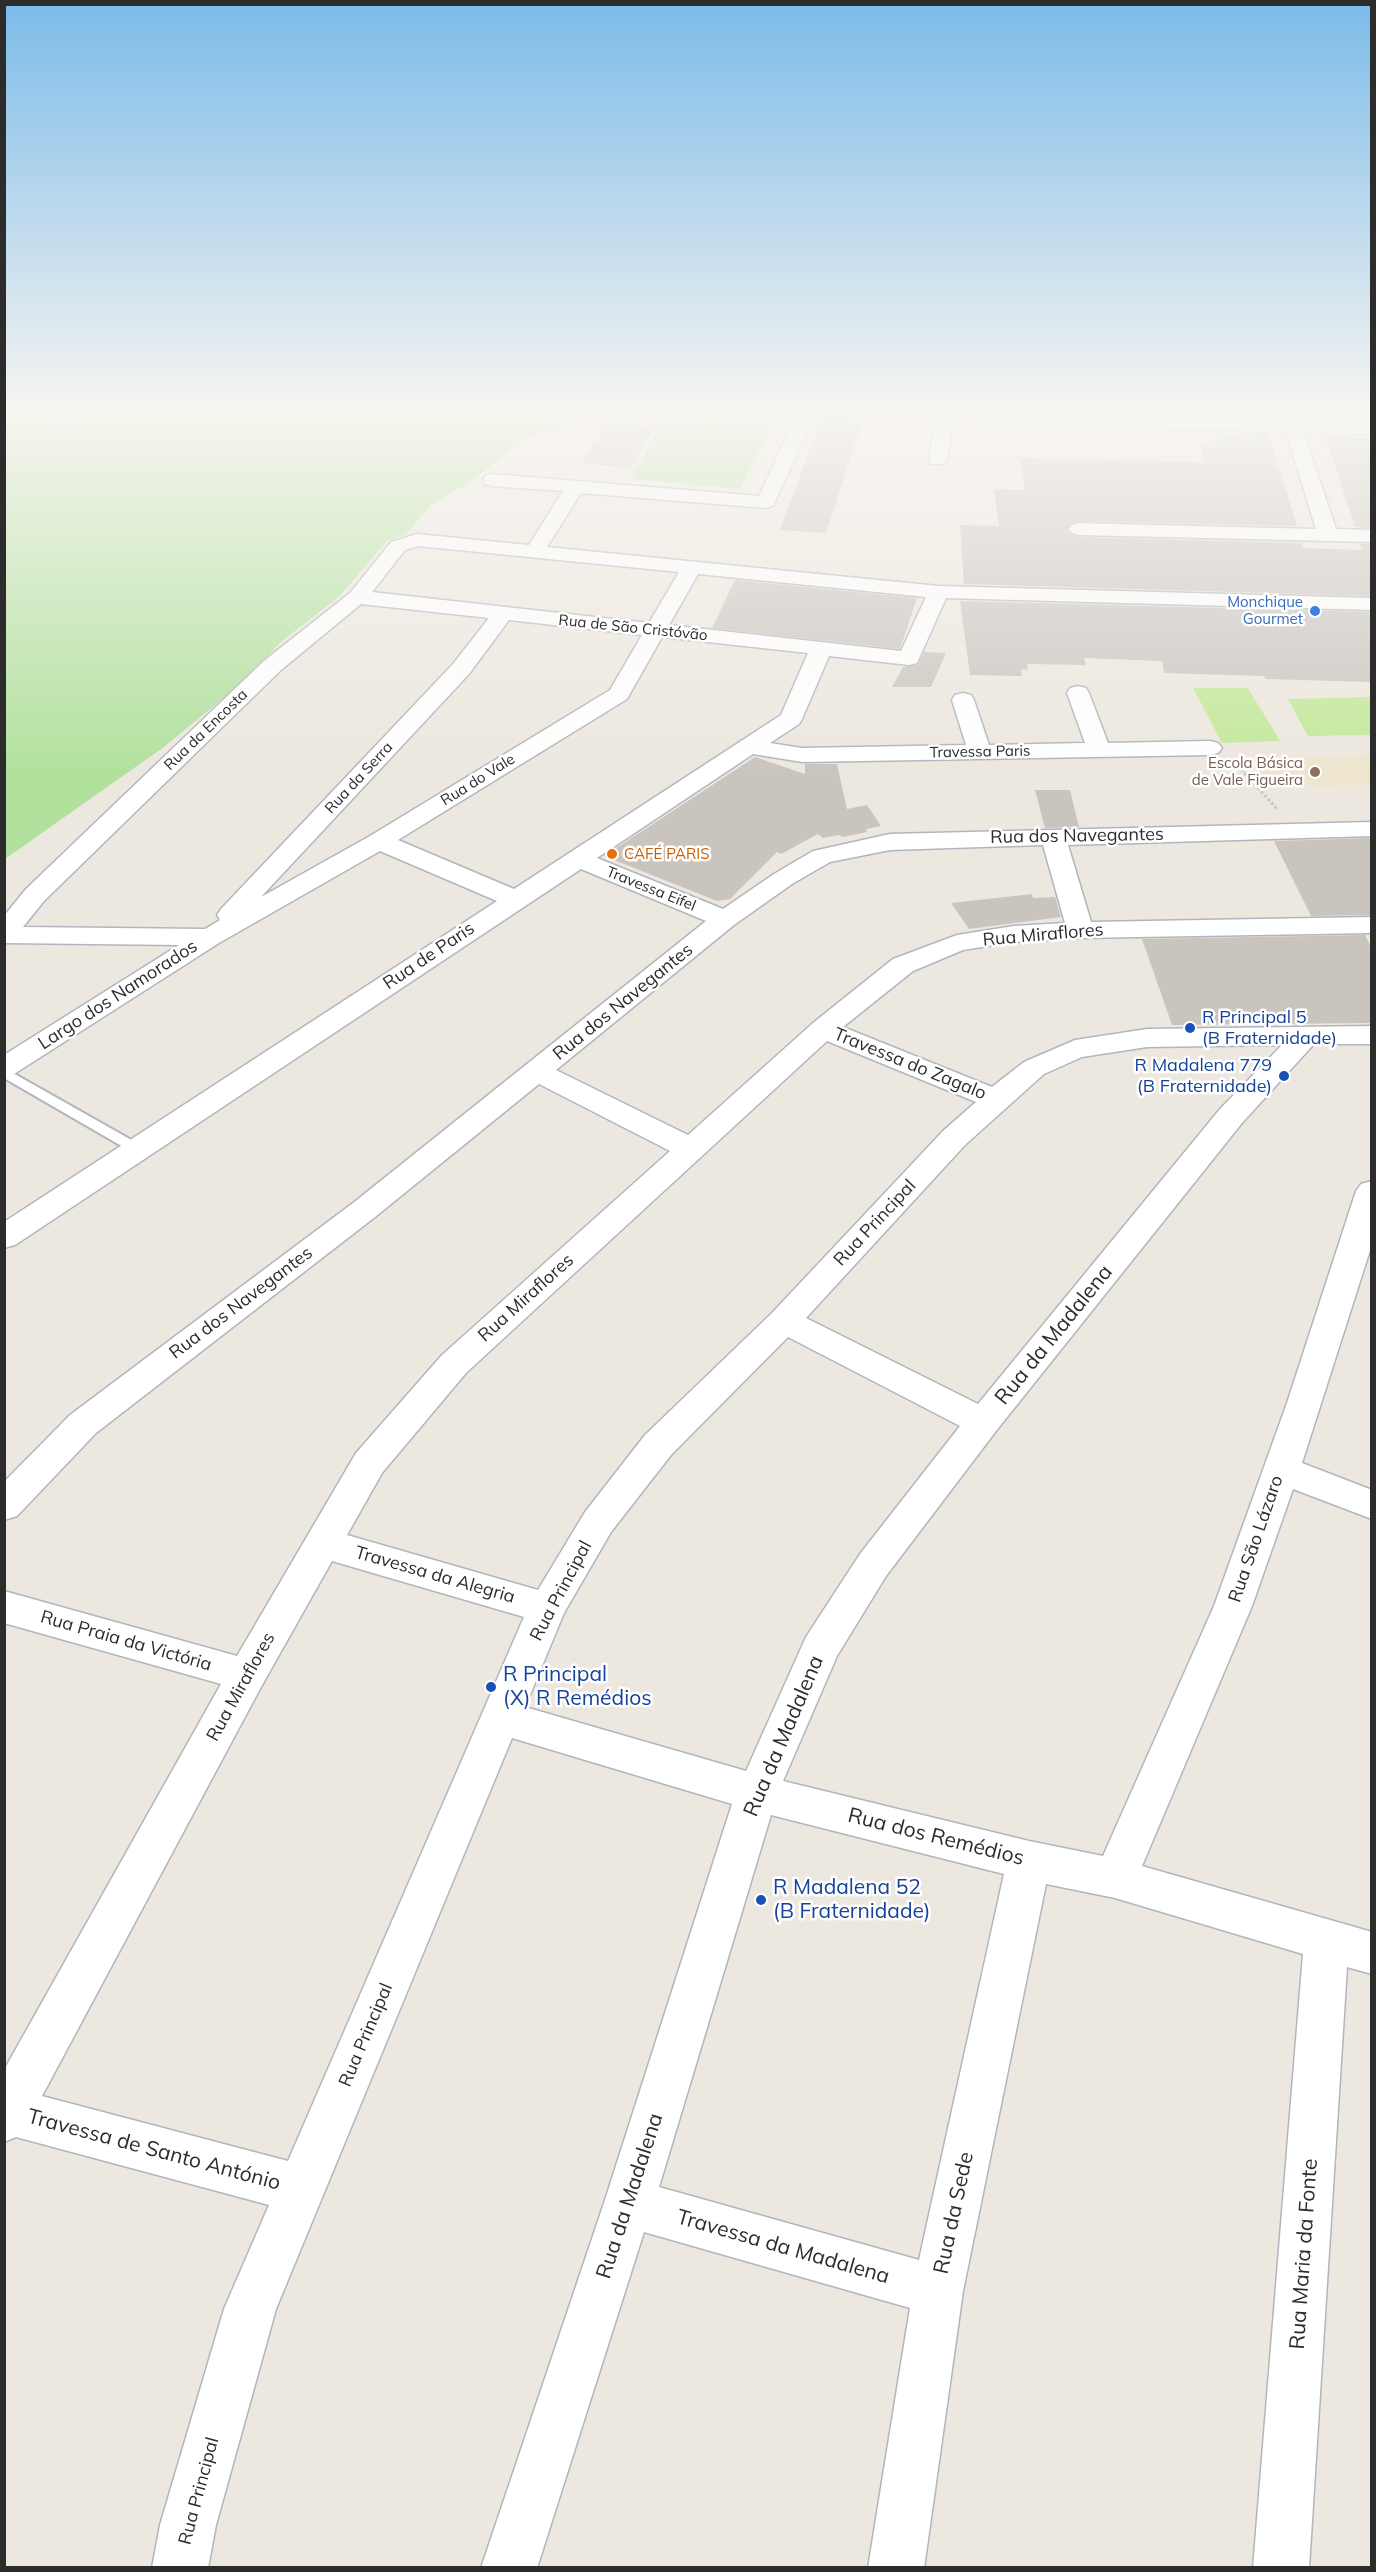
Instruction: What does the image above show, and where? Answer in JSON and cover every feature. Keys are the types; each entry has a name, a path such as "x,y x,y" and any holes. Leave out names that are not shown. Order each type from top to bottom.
{"street":[{"path":"547,532 535,551 939,592 1371,604"},
{"path":"1205,532 1371,536"},
{"name":"Rua da Encosta","path":"4,935 35,895 273,665 357,597 398,546 417,540 535,551"},
{"name":"Rua do Vale","path":"210,937 379,841 619,694 692,567"},
{"name":"Rua de São Cristóvão","path":"357,597 909,658 939,592"},
{"name":"Rua da Serra","path":"210,937 461,669 503,614"},
{"name":"Rua de Paris","path":"4,1237 791,719 821,649"},
{"path":"1078,693 1099,750"},
{"path":"963,700 980,752"},
{"name":"Travessa Paris","path":"751,747 802,755 1210,748"},
{"name":"Rua dos Navegantes","path":"4,1506 83,1424 364,1210 725,919 783,879 822,856 890,842 1371,830"},
{"path":"1053,837 1080,930"},
{"path":"379,841 515,899"},
{"name":"Travessa Eifel","path":"578,859 725,919"},
{"name":"Rua Miraflores","path":"6,2115 247,1675 369,1463 454,1364 823,1029 903,965 957,943 1014,934 1080,930 1371,925"},
{"name":"Largo dos Namorados","path":"4,935 210,937"},
{"name":"Largo dos Namorados","path":"4,1070 210,937"},
{"name":"Travessa do Zagalo","path":"823,1029 996,1099"},
{"name":"Rua Principal","path":"180,2568 188,2525 250,2308 548,1608 598,1522 658,1445 784,1321 954,1138 1034,1068 1075,1049 1147,1038 1371,1035"},
{"name":"Rua da Madalena","path":"509,2568 628,2203 757,1793 820,1648 873,1565 983,1422 1231,1116 1306,1036"},
{"path":"537,1072 690,1148"},
{"name":"Rua São Lázaro","path":"1115,1878 1233,1606 1305,1403 1371,1191"},
{"path":"784,1321 983,1422"},
{"path":"1281,1470 1371,1505"},
{"name":"Travessa da Alegria","path":"322,1543 548,1608"},
{"name":"Rua Praia da Victória","path":"4,1607 247,1675"},
{"name":"Rua dos Remédios","path":"501,1717 757,1793 1029,1861 1115,1878 1349,1946"},
{"name":"Rua da Sede","path":"896,2568 938,2291 1029,1861"},
{"name":"Rua Maria da Fonte","path":"1281,2568 1349,1946"},
{"name":"Travessa de Santo António","path":"6,2115 300,2189"},
{"name":"Travessa da Madalena","path":"628,2203 938,2291"}],"lane":[{"path":"4,1070 137,1149"}],"path":[{"path":"1210,748 1219,748 1226,752 1285,818"}],"shaded area":[{"name":"Escola Básica de Vale Figueira","path":"1371,756 1371,785 1268,787 1253,758"}],"green space":[{"path":"5,532 408,532 387,541 340,596 281,642 238,686 164,747 5,859"},
{"path":"1193,688 1248,688 1280,741 1222,743"},
{"path":"1371,697 1371,735 1308,736 1288,699"}],"building":[{"path":"960,532 1069,532 1079,537 1302,543 1303,548 1362,550 1360,544 1371,544 1371,596 964,584"},
{"path":"735,580 917,598 900,649 712,628"},
{"path":"960,601 1371,612 1371,682 1164,673 1162,661 1084,658 1086,665 1027,664 1028,670 1021,669 1022,676 970,675"},
{"path":"924,652 946,653 931,687 892,687 903,667 918,665"},
{"path":"755,757 805,774 805,764 837,764 847,809 867,805 881,826 866,829 867,832 843,837 839,835 823,838 818,834 781,854 777,852 730,899 717,901 604,856"},
{"path":"1035,790 1070,790 1079,827 1045,828"},
{"path":"1371,838 1371,915 1311,916 1274,841"},
{"path":"1032,894 1033,898 1055,897 1061,917 969,929 951,903"},
{"path":"1365,935 1371,947 1371,1023 1172,1025 1142,939"}],"place":[{"name":"Monchique Gourmet","path":"1315,611"},
{"name":"Escola Básica de Vale Figueira","path":"1315,772"},
{"name":"CAFÉ PARIS","path":"612,854"},
{"name":"R Principal 5 (B Fraternidade)","path":"1190,1028"},
{"name":"R Madalena 779 (B Fraternidade)","path":"1284,1076"},
{"name":"R Principal (X) R Remédios","path":"491,1687"},
{"name":"R Madalena 52 (B Fraternidade)","path":"761,1900"}]}
